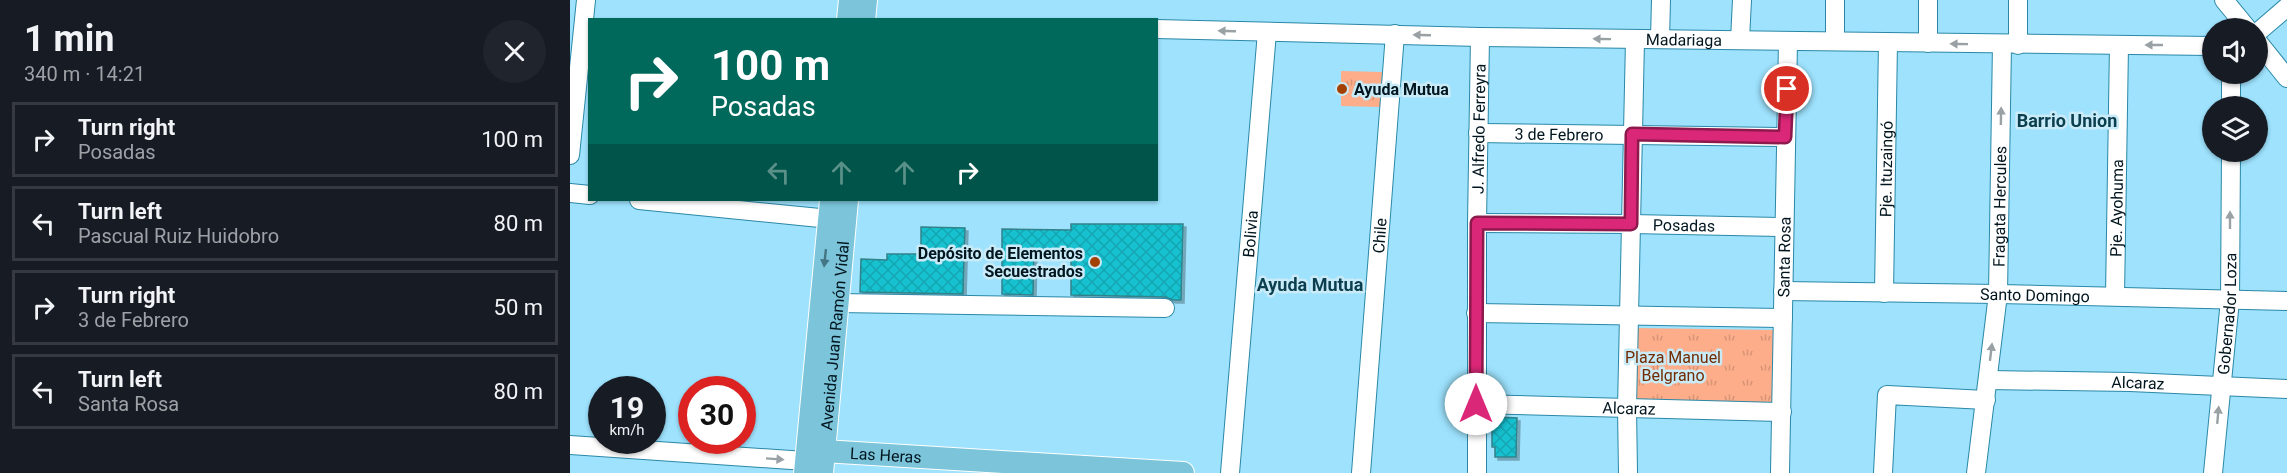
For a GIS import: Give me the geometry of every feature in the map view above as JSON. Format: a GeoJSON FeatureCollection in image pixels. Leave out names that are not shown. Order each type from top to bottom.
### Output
{"type":"FeatureCollection","features":[{"type":"Feature","properties":{"kind":"main road"},"geometry":{"type":"LineString","coordinates":[[848,18],[850,0]]}},
{"type":"Feature","properties":{"kind":"main road"},"geometry":{"type":"LineString","coordinates":[[864,18],[866,0]]}},
{"type":"Feature","properties":{"kind":"main road","name":"Avenida Juan Ramón Vidal"},"geometry":{"type":"LineString","coordinates":[[816,464],[838,303],[838,209]]}},
{"type":"Feature","properties":{"kind":"main road","name":"Avenida Juan Ramón Vidal"},"geometry":{"type":"LineString","coordinates":[[816,464],[838,209]]}},
{"type":"Feature","properties":{"kind":"main road","name":"Las Heras"},"geometry":{"type":"LineString","coordinates":[[816,464],[1183,473]]}},
{"type":"Feature","properties":{"kind":"main road","name":"Las Heras"},"geometry":{"type":"LineString","coordinates":[[816,464],[991,473]]}},
{"type":"Feature","properties":{"kind":"street"},"geometry":{"type":"LineString","coordinates":[[570,155],[576,35],[585,0]]}},
{"type":"Feature","properties":{"kind":"street"},"geometry":{"type":"LineString","coordinates":[[1660,39],[1661,0]]}},
{"type":"Feature","properties":{"kind":"street"},"geometry":{"type":"LineString","coordinates":[[1740,40],[1742,0]]}},
{"type":"Feature","properties":{"kind":"street"},"geometry":{"type":"LineString","coordinates":[[1835,0],[1835,41]]}},
{"type":"Feature","properties":{"kind":"street"},"geometry":{"type":"LineString","coordinates":[[1928,0],[1928,43]]}},
{"type":"Feature","properties":{"kind":"street","name":"Fragata Hercules"},"geometry":{"type":"LineString","coordinates":[[1976,473],[1998,294],[2010,44],[2018,0]]}},
{"type":"Feature","properties":{"kind":"street"},"geometry":{"type":"LineString","coordinates":[[2224,0],[2239,18]]}},
{"type":"Feature","properties":{"kind":"street"},"geometry":{"type":"LineString","coordinates":[[2268,23],[2287,7]]}},
{"type":"Feature","properties":{"kind":"street","name":"Madariaga"},"geometry":{"type":"LineString","coordinates":[[1158,28],[1635,40],[2202,46]]}},
{"type":"Feature","properties":{"kind":"street","name":"Bolivia"},"geometry":{"type":"LineString","coordinates":[[1230,473],[1267,32]]}},
{"type":"Feature","properties":{"kind":"street","name":"Chile"},"geometry":{"type":"LineString","coordinates":[[1361,473],[1395,34]]}},
{"type":"Feature","properties":{"kind":"street","name":"J. Alfredo Ferreyra"},"geometry":{"type":"LineString","coordinates":[[1477,473],[1476,312],[1480,37]]}},
{"type":"Feature","properties":{"kind":"street"},"geometry":{"type":"LineString","coordinates":[[1628,473],[1627,408],[1635,40]]}},
{"type":"Feature","properties":{"kind":"street","name":"Santa Rosa"},"geometry":{"type":"LineString","coordinates":[[1780,473],[1788,41]]}},
{"type":"Feature","properties":{"kind":"street","name":"Pje. Ituzaingó"},"geometry":{"type":"LineString","coordinates":[[1884,294],[1888,42]]}},
{"type":"Feature","properties":{"kind":"street","name":"Pje. Ayohuma"},"geometry":{"type":"LineString","coordinates":[[2115,296],[2119,45]]}},
{"type":"Feature","properties":{"kind":"street"},"geometry":{"type":"LineString","coordinates":[[2268,54],[2287,78]]}},
{"type":"Feature","properties":{"kind":"street","name":"3 de Febrero"},"geometry":{"type":"LineString","coordinates":[[1478,133],[1785,137]]}},
{"type":"Feature","properties":{"kind":"street","name":"Gobernador Loza"},"geometry":{"type":"LineString","coordinates":[[2213,473],[2230,300],[2231,162]]}},
{"type":"Feature","properties":{"kind":"street"},"geometry":{"type":"LineString","coordinates":[[570,193],[588,195]]}},
{"type":"Feature","properties":{"kind":"street"},"geometry":{"type":"LineString","coordinates":[[661,201],[838,209]]}},
{"type":"Feature","properties":{"kind":"street","name":"Posadas"},"geometry":{"type":"LineString","coordinates":[[1477,223],[1784,227]]}},
{"type":"Feature","properties":{"kind":"street","name":"Santo Domingo"},"geometry":{"type":"LineString","coordinates":[[1783,291],[2287,301]]}},
{"type":"Feature","properties":{"kind":"street"},"geometry":{"type":"LineString","coordinates":[[838,303],[1165,308]]}},
{"type":"Feature","properties":{"kind":"street"},"geometry":{"type":"LineString","coordinates":[[1476,312],[1782,318]]}},
{"type":"Feature","properties":{"kind":"street","name":"Alcaraz"},"geometry":{"type":"LineString","coordinates":[[1988,380],[2287,389]]}},
{"type":"Feature","properties":{"kind":"street"},"geometry":{"type":"LineString","coordinates":[[1882,473],[1887,395],[1986,400]]}},
{"type":"Feature","properties":{"kind":"street","name":"Alcaraz"},"geometry":{"type":"LineString","coordinates":[[1476,404],[1782,412]]}},
{"type":"Feature","properties":{"kind":"street","name":"Las Heras"},"geometry":{"type":"LineString","coordinates":[[570,445],[816,464]]}},
{"type":"Feature","properties":{"kind":"green space"},"geometry":{"type":"Polygon","coordinates":[[[1341,71],[1382,72],[1381,107],[1341,106],[1341,71]]]}},
{"type":"Feature","properties":{"kind":"green space","name":"Plaza Manuel Belgrano"},"geometry":{"type":"Polygon","coordinates":[[[1636,328],[1776,330],[1774,407],[1631,404],[1636,328]]]}},
{"type":"Feature","properties":{"kind":"building"},"geometry":{"type":"Polygon","coordinates":[[[1071,224],[1183,224],[1181,300],[1165,297],[1071,295],[1071,250],[1034,249],[1033,295],[1002,294],[1002,229],[1071,230],[1071,224]]]}},
{"type":"Feature","properties":{"kind":"building"},"geometry":{"type":"Polygon","coordinates":[[[921,227],[965,228],[963,294],[860,292],[861,259],[887,260],[887,254],[921,254],[921,227]]]}},
{"type":"Feature","properties":{"kind":"building"},"geometry":{"type":"Polygon","coordinates":[[[1496,417],[1517,418],[1516,457],[1495,457],[1495,447],[1492,447],[1492,426],[1495,426],[1496,417]]]}},
{"type":"Feature","properties":{"kind":"place","name":"Ayuda Mutua"},"geometry":{"type":"Point","coordinates":[1342,89]}},
{"type":"Feature","properties":{"kind":"place","name":"Depósito de Elementos Secuestrados"},"geometry":{"type":"Point","coordinates":[1095,262]}},
{"type":"Feature","properties":{"kind":"district","name":"Barrio Union"},"geometry":{"type":"Point","coordinates":[2067,121]}},
{"type":"Feature","properties":{"kind":"district","name":"Ayuda Mutua"},"geometry":{"type":"Point","coordinates":[1310,285]}},
{"type":"Feature","properties":{"kind":"route"},"geometry":{"type":"LineString","coordinates":[[1476,404],[1477,223],[1631,224],[1632,134],[1785,137],[1787,89]]}}]}
